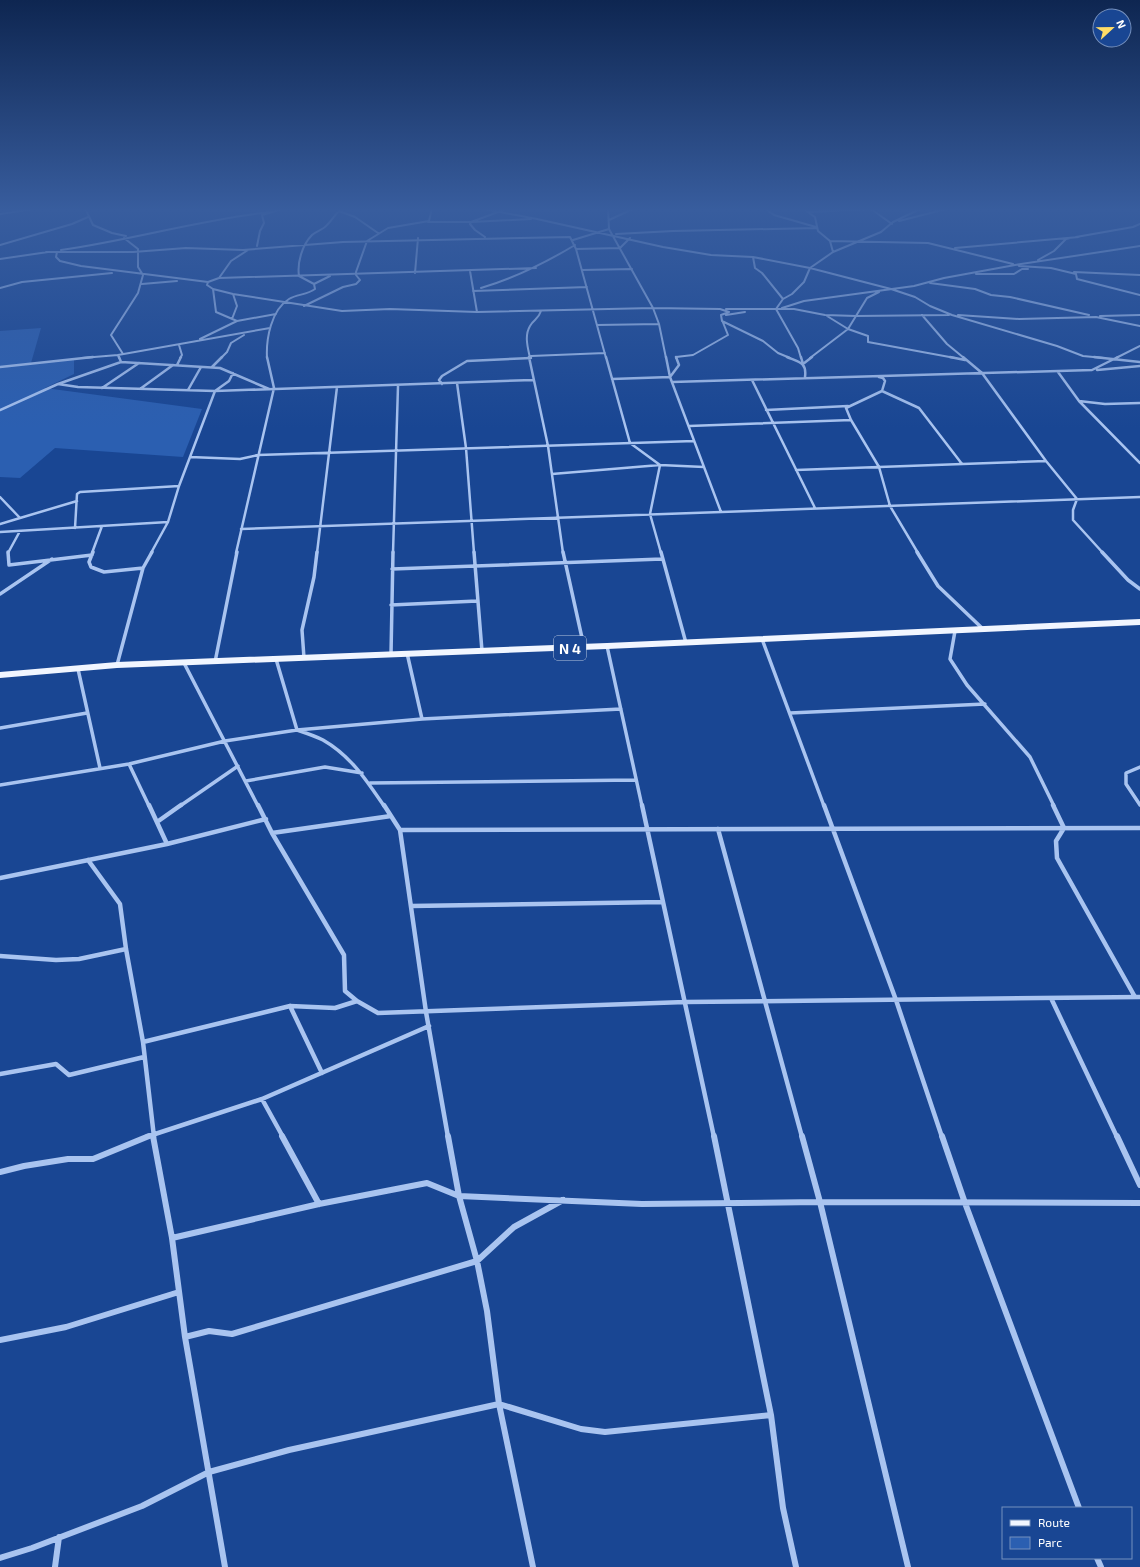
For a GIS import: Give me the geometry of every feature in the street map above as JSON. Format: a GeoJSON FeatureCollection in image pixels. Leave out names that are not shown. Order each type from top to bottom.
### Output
{"type":"FeatureCollection","features":[{"type":"Feature","properties":{"kind":"main road","name":"N 4"},"geometry":{"type":"LineString","coordinates":[[0,675],[117,665],[686,643],[1140,622]]}},
{"type":"Feature","properties":{"kind":"street"},"geometry":{"type":"LineString","coordinates":[[0,288],[30,281]]}},
{"type":"Feature","properties":{"kind":"street"},"geometry":{"type":"LineString","coordinates":[[123,354],[121,349],[113,341],[111,335],[138,293],[142,284],[172,281]]}},
{"type":"Feature","properties":{"kind":"street"},"geometry":{"type":"LineString","coordinates":[[198,281],[208,282],[207,285],[213,289],[234,294],[342,311],[390,309],[477,312],[652,308],[781,309],[825,315],[952,315],[1019,319],[1140,315]]}},
{"type":"Feature","properties":{"kind":"street"},"geometry":{"type":"LineString","coordinates":[[309,281],[314,284]]}},
{"type":"Feature","properties":{"kind":"street"},"geometry":{"type":"LineString","coordinates":[[314,284],[320,281]]}},
{"type":"Feature","properties":{"kind":"street"},"geometry":{"type":"LineString","coordinates":[[303,306],[337,290],[356,284],[359,281]]}},
{"type":"Feature","properties":{"kind":"street"},"geometry":{"type":"LineString","coordinates":[[472,281],[477,312]]}},
{"type":"Feature","properties":{"kind":"street"},"geometry":{"type":"LineString","coordinates":[[473,291],[505,281]]}},
{"type":"Feature","properties":{"kind":"street"},"geometry":{"type":"LineString","coordinates":[[585,281],[630,443],[660,465]]}},
{"type":"Feature","properties":{"kind":"street"},"geometry":{"type":"LineString","coordinates":[[638,281],[659,324],[670,377],[722,512]]}},
{"type":"Feature","properties":{"kind":"street"},"geometry":{"type":"LineString","coordinates":[[769,281],[783,299]]}},
{"type":"Feature","properties":{"kind":"street"},"geometry":{"type":"LineString","coordinates":[[776,309],[783,299],[792,294],[804,281]]}},
{"type":"Feature","properties":{"kind":"street"},"geometry":{"type":"LineString","coordinates":[[861,281],[915,297],[930,306],[952,315],[1057,346],[1083,356],[1140,362]]}},
{"type":"Feature","properties":{"kind":"street"},"geometry":{"type":"LineString","coordinates":[[781,309],[791,304],[935,281]]}},
{"type":"Feature","properties":{"kind":"street"},"geometry":{"type":"LineString","coordinates":[[1085,281],[1140,295]]}},
{"type":"Feature","properties":{"kind":"street"},"geometry":{"type":"LineString","coordinates":[[930,283],[975,289],[991,295],[1010,296],[1140,326]]}},
{"type":"Feature","properties":{"kind":"street"},"geometry":{"type":"LineString","coordinates":[[214,662],[241,529],[274,388],[274,381],[269,373],[267,352],[272,319],[285,303],[292,298],[310,293],[315,289],[314,284]]}},
{"type":"Feature","properties":{"kind":"street"},"geometry":{"type":"LineString","coordinates":[[473,291],[587,287]]}},
{"type":"Feature","properties":{"kind":"street"},"geometry":{"type":"LineString","coordinates":[[213,289],[215,311],[237,321]]}},
{"type":"Feature","properties":{"kind":"street"},"geometry":{"type":"LineString","coordinates":[[803,364],[848,330],[867,298],[882,290]]}},
{"type":"Feature","properties":{"kind":"street"},"geometry":{"type":"LineString","coordinates":[[232,319],[237,306],[234,294]]}},
{"type":"Feature","properties":{"kind":"street"},"geometry":{"type":"LineString","coordinates":[[670,377],[679,365],[676,357],[693,355],[728,335],[721,315],[729,312],[720,309]]}},
{"type":"Feature","properties":{"kind":"street"},"geometry":{"type":"LineString","coordinates":[[722,321],[723,315],[762,309]]}},
{"type":"Feature","properties":{"kind":"street"},"geometry":{"type":"LineString","coordinates":[[776,309],[798,348],[806,370],[806,377]]}},
{"type":"Feature","properties":{"kind":"street"},"geometry":{"type":"LineString","coordinates":[[541,311],[539,318],[530,325],[526,335],[548,446],[564,562],[584,647]]}},
{"type":"Feature","properties":{"kind":"street"},"geometry":{"type":"LineString","coordinates":[[194,342],[237,321],[276,314]]}},
{"type":"Feature","properties":{"kind":"street"},"geometry":{"type":"LineString","coordinates":[[825,315],[848,330],[868,336],[868,342],[967,360]]}},
{"type":"Feature","properties":{"kind":"street"},"geometry":{"type":"LineString","coordinates":[[922,315],[947,344],[982,373],[1046,461],[1077,499]]}},
{"type":"Feature","properties":{"kind":"street"},"geometry":{"type":"LineString","coordinates":[[722,321],[763,341],[778,353],[803,364]]}},
{"type":"Feature","properties":{"kind":"street"},"geometry":{"type":"LineString","coordinates":[[597,325],[659,324]]}},
{"type":"Feature","properties":{"kind":"street"},"geometry":{"type":"LineString","coordinates":[[0,368],[50,361],[118,355],[270,328]]}},
{"type":"Feature","properties":{"kind":"street"},"geometry":{"type":"LineString","coordinates":[[212,368],[227,352],[231,343],[248,333]]}},
{"type":"Feature","properties":{"kind":"street"},"geometry":{"type":"LineString","coordinates":[[140,389],[176,365],[182,354],[178,345]]}},
{"type":"Feature","properties":{"kind":"street"},"geometry":{"type":"LineString","coordinates":[[1092,370],[1140,346]]}},
{"type":"Feature","properties":{"kind":"street"},"geometry":{"type":"LineString","coordinates":[[442,384],[440,380],[442,376],[467,361],[605,353]]}},
{"type":"Feature","properties":{"kind":"street"},"geometry":{"type":"LineString","coordinates":[[118,355],[121,362]]}},
{"type":"Feature","properties":{"kind":"street"},"geometry":{"type":"LineString","coordinates":[[0,410],[58,384],[121,362],[140,362],[227,370],[239,377],[262,384],[269,389]]}},
{"type":"Feature","properties":{"kind":"street"},"geometry":{"type":"LineString","coordinates":[[102,388],[140,362]]}},
{"type":"Feature","properties":{"kind":"street"},"geometry":{"type":"LineString","coordinates":[[672,382],[806,377],[1058,372],[1140,366]]}},
{"type":"Feature","properties":{"kind":"street"},"geometry":{"type":"LineString","coordinates":[[188,390],[201,367]]}},
{"type":"Feature","properties":{"kind":"street"},"geometry":{"type":"LineString","coordinates":[[1058,372],[1079,401],[1140,463]]}},
{"type":"Feature","properties":{"kind":"street"},"geometry":{"type":"LineString","coordinates":[[117,665],[143,568],[168,522],[179,486],[215,391],[229,381],[233,373]]}},
{"type":"Feature","properties":{"kind":"street"},"geometry":{"type":"LineString","coordinates":[[766,410],[849,406],[882,391],[885,386],[883,378],[871,376]]}},
{"type":"Feature","properties":{"kind":"street"},"geometry":{"type":"LineString","coordinates":[[612,379],[670,377]]}},
{"type":"Feature","properties":{"kind":"street"},"geometry":{"type":"LineString","coordinates":[[58,384],[102,388],[215,391],[274,388],[398,386],[534,380]]}},
{"type":"Feature","properties":{"kind":"street"},"geometry":{"type":"LineString","coordinates":[[752,380],[815,508]]}},
{"type":"Feature","properties":{"kind":"street"},"geometry":{"type":"LineString","coordinates":[[457,383],[466,448],[474,566],[482,651]]}},
{"type":"Feature","properties":{"kind":"street"},"geometry":{"type":"LineString","coordinates":[[391,654],[393,523],[398,386]]}},
{"type":"Feature","properties":{"kind":"street"},"geometry":{"type":"LineString","coordinates":[[304,658],[302,630],[314,577],[337,387]]}},
{"type":"Feature","properties":{"kind":"street"},"geometry":{"type":"LineString","coordinates":[[882,391],[919,408],[962,464]]}},
{"type":"Feature","properties":{"kind":"street"},"geometry":{"type":"LineString","coordinates":[[1079,401],[1105,404],[1140,403]]}},
{"type":"Feature","properties":{"kind":"street"},"geometry":{"type":"LineString","coordinates":[[849,406],[846,408],[851,420],[879,467],[890,506],[938,586],[983,629]]}},
{"type":"Feature","properties":{"kind":"street"},"geometry":{"type":"LineString","coordinates":[[689,426],[851,420]]}},
{"type":"Feature","properties":{"kind":"street"},"geometry":{"type":"LineString","coordinates":[[190,457],[240,458],[258,455],[694,441]]}},
{"type":"Feature","properties":{"kind":"street"},"geometry":{"type":"LineString","coordinates":[[796,470],[1046,461]]}},
{"type":"Feature","properties":{"kind":"street"},"geometry":{"type":"LineString","coordinates":[[660,465],[650,514],[686,643]]}},
{"type":"Feature","properties":{"kind":"street"},"geometry":{"type":"LineString","coordinates":[[552,474],[660,465],[704,467]]}},
{"type":"Feature","properties":{"kind":"street"},"geometry":{"type":"LineString","coordinates":[[75,528],[77,494],[85,490],[179,486]]}},
{"type":"Feature","properties":{"kind":"street"},"geometry":{"type":"LineString","coordinates":[[0,497],[20,518]]}},
{"type":"Feature","properties":{"kind":"street"},"geometry":{"type":"LineString","coordinates":[[241,529],[1140,497]]}},
{"type":"Feature","properties":{"kind":"street"},"geometry":{"type":"LineString","coordinates":[[1077,499],[1073,510],[1073,520],[1128,580],[1140,589]]}},
{"type":"Feature","properties":{"kind":"street"},"geometry":{"type":"LineString","coordinates":[[0,524],[77,501]]}},
{"type":"Feature","properties":{"kind":"street"},"geometry":{"type":"LineString","coordinates":[[0,532],[168,522]]}},
{"type":"Feature","properties":{"kind":"street"},"geometry":{"type":"LineString","coordinates":[[102,526],[89,562],[91,567],[96,570],[114,572],[143,568]]}},
{"type":"Feature","properties":{"kind":"street"},"geometry":{"type":"LineString","coordinates":[[20,531],[8,551],[9,565],[92,555]]}},
{"type":"Feature","properties":{"kind":"street"},"geometry":{"type":"LineString","coordinates":[[0,594],[53,559]]}},
{"type":"Feature","properties":{"kind":"street"},"geometry":{"type":"LineString","coordinates":[[392,569],[662,559]]}},
{"type":"Feature","properties":{"kind":"street"},"geometry":{"type":"LineString","coordinates":[[391,605],[477,601]]}},
{"type":"Feature","properties":{"kind":"street"},"geometry":{"type":"LineString","coordinates":[[955,631],[950,659],[967,685],[1030,757],[1064,828]]}},
{"type":"Feature","properties":{"kind":"street"},"geometry":{"type":"LineString","coordinates":[[762,639],[896,1000],[965,1203],[1079,1507]]}},
{"type":"Feature","properties":{"kind":"street"},"geometry":{"type":"LineString","coordinates":[[607,646],[729,1203],[771,1415],[783,1508],[796,1567]]}},
{"type":"Feature","properties":{"kind":"street"},"geometry":{"type":"LineString","coordinates":[[407,653],[422,719]]}},
{"type":"Feature","properties":{"kind":"street"},"geometry":{"type":"LineString","coordinates":[[276,659],[296,730]]}},
{"type":"Feature","properties":{"kind":"street"},"geometry":{"type":"LineString","coordinates":[[184,663],[272,833],[344,955],[345,991],[356,1001],[378,1013],[685,1002],[1138,997],[1057,858],[1056,841],[1064,828]]}},
{"type":"Feature","properties":{"kind":"street"},"geometry":{"type":"LineString","coordinates":[[78,669],[100,768]]}},
{"type":"Feature","properties":{"kind":"street"},"geometry":{"type":"LineString","coordinates":[[790,713],[984,704]]}},
{"type":"Feature","properties":{"kind":"street"},"geometry":{"type":"LineString","coordinates":[[0,785],[129,764],[225,741],[296,730],[422,719],[621,709]]}},
{"type":"Feature","properties":{"kind":"street"},"geometry":{"type":"LineString","coordinates":[[0,728],[87,713]]}},
{"type":"Feature","properties":{"kind":"street"},"geometry":{"type":"LineString","coordinates":[[296,730],[323,740],[347,757],[370,783],[400,830],[426,1012],[459,1196],[477,1261],[487,1311],[500,1404],[533,1567]]}},
{"type":"Feature","properties":{"kind":"street"},"geometry":{"type":"LineString","coordinates":[[129,764],[167,844]]}},
{"type":"Feature","properties":{"kind":"street"},"geometry":{"type":"LineString","coordinates":[[157,822],[238,766]]}},
{"type":"Feature","properties":{"kind":"street"},"geometry":{"type":"LineString","coordinates":[[246,781],[325,767],[362,773]]}},
{"type":"Feature","properties":{"kind":"street"},"geometry":{"type":"LineString","coordinates":[[1140,767],[1126,773],[1126,784],[1140,805]]}},
{"type":"Feature","properties":{"kind":"street"},"geometry":{"type":"LineString","coordinates":[[370,783],[636,780]]}},
{"type":"Feature","properties":{"kind":"street"},"geometry":{"type":"LineString","coordinates":[[272,833],[391,816]]}},
{"type":"Feature","properties":{"kind":"street"},"geometry":{"type":"LineString","coordinates":[[0,878],[167,844],[266,819]]}},
{"type":"Feature","properties":{"kind":"street"},"geometry":{"type":"LineString","coordinates":[[400,830],[1140,828]]}},
{"type":"Feature","properties":{"kind":"street"},"geometry":{"type":"LineString","coordinates":[[718,829],[820,1202],[908,1567]]}},
{"type":"Feature","properties":{"kind":"street"},"geometry":{"type":"LineString","coordinates":[[88,860],[120,904],[126,949],[143,1042],[153,1134],[172,1238],[185,1337],[225,1567]]}},
{"type":"Feature","properties":{"kind":"street"},"geometry":{"type":"LineString","coordinates":[[411,906],[663,902]]}},
{"type":"Feature","properties":{"kind":"street"},"geometry":{"type":"LineString","coordinates":[[0,956],[56,960],[79,959],[126,949]]}},
{"type":"Feature","properties":{"kind":"street"},"geometry":{"type":"LineString","coordinates":[[1051,998],[1140,1185]]}},
{"type":"Feature","properties":{"kind":"street"},"geometry":{"type":"LineString","coordinates":[[143,1042],[290,1006],[335,1008],[356,1001]]}},
{"type":"Feature","properties":{"kind":"street"},"geometry":{"type":"LineString","coordinates":[[290,1006],[322,1073]]}},
{"type":"Feature","properties":{"kind":"street"},"geometry":{"type":"LineString","coordinates":[[0,1172],[24,1166],[68,1159],[93,1159],[153,1134],[262,1099],[429,1026]]}},
{"type":"Feature","properties":{"kind":"street"},"geometry":{"type":"LineString","coordinates":[[0,1074],[56,1064],[69,1075],[144,1057]]}},
{"type":"Feature","properties":{"kind":"street"},"geometry":{"type":"LineString","coordinates":[[262,1099],[319,1204]]}},
{"type":"Feature","properties":{"kind":"street"},"geometry":{"type":"LineString","coordinates":[[172,1238],[319,1204],[427,1183],[459,1196],[642,1204],[820,1202],[1140,1203]]}},
{"type":"Feature","properties":{"kind":"street"},"geometry":{"type":"LineString","coordinates":[[185,1337],[209,1331],[232,1334],[477,1261],[514,1227],[564,1200]]}},
{"type":"Feature","properties":{"kind":"street"},"geometry":{"type":"LineString","coordinates":[[0,1340],[66,1327],[179,1292]]}},
{"type":"Feature","properties":{"kind":"street"},"geometry":{"type":"LineString","coordinates":[[0,1558],[142,1506],[209,1472],[289,1450],[500,1404],[581,1429],[606,1432],[771,1415]]}},
{"type":"Feature","properties":{"kind":"street"},"geometry":{"type":"LineString","coordinates":[[55,1567],[59,1537]]}},
{"type":"Feature","properties":{"kind":"green space"},"geometry":{"type":"Polygon","coordinates":[[[41,328],[31,363],[74,359],[74,374],[45,388],[202,409],[183,457],[55,448],[20,478],[0,477],[0,331],[41,328]]]}}]}
